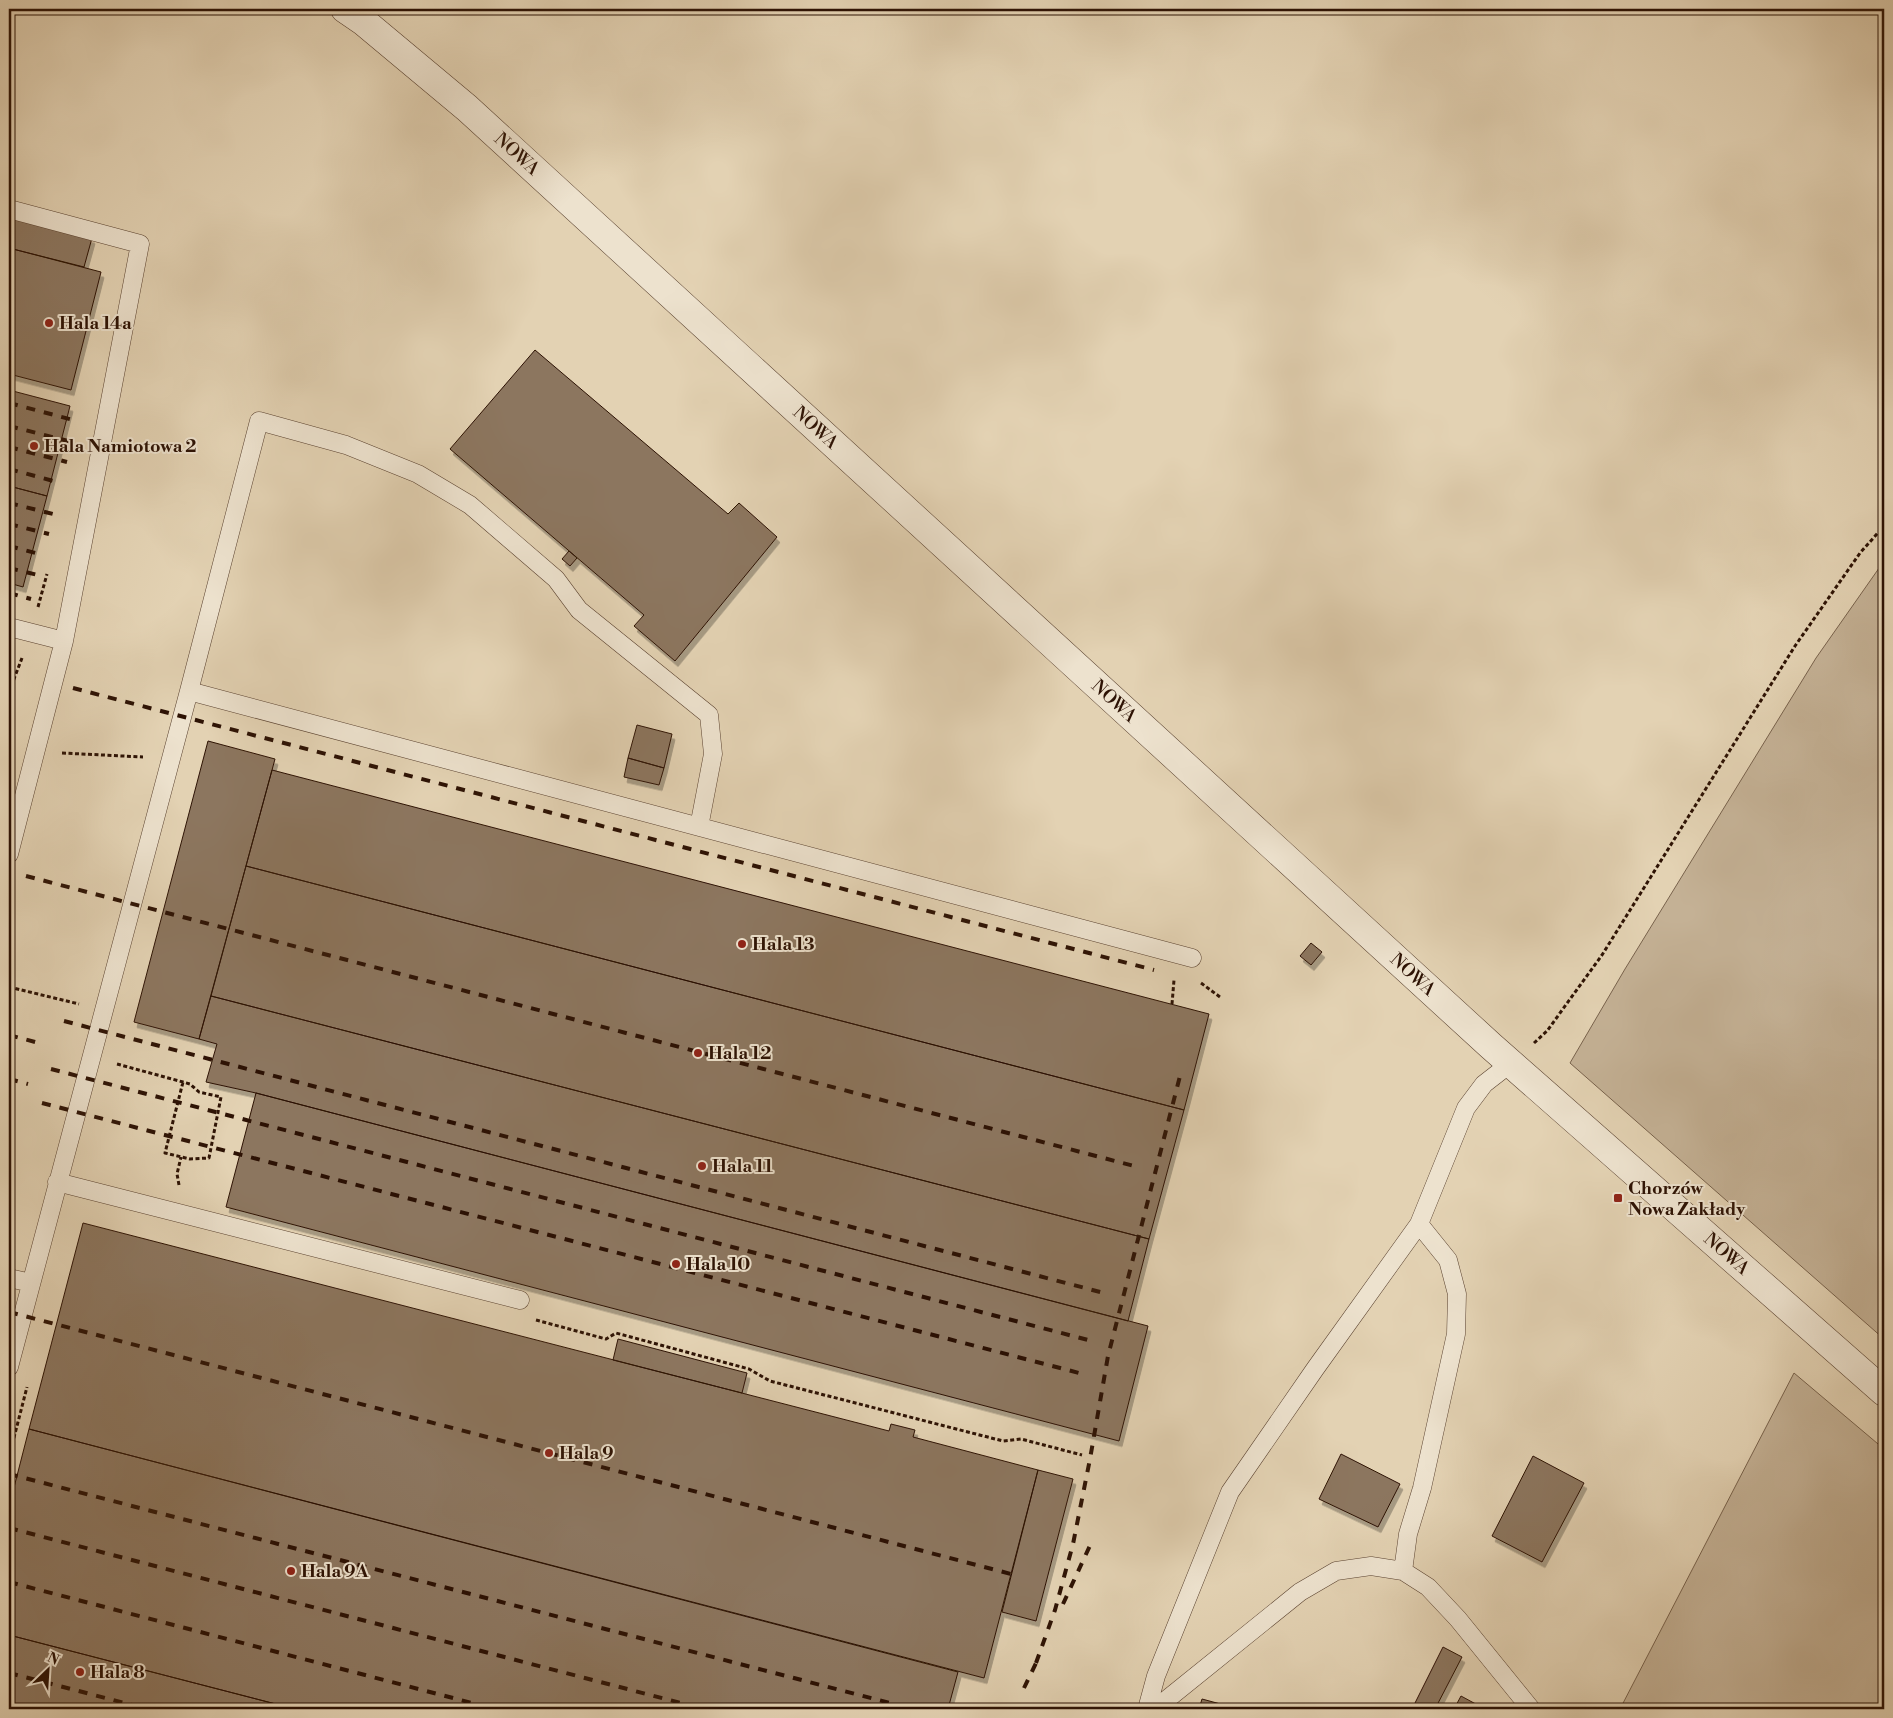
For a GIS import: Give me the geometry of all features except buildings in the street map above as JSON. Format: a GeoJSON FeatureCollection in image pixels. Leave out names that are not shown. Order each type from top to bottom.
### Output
{"type":"FeatureCollection","features":[{"type":"Feature","properties":{"kind":"street","name":"NOWA"},"geometry":{"type":"LineString","coordinates":[[344,9],[364,22],[467,108],[1511,1063],[1884,1392]]}},
{"type":"Feature","properties":{"kind":"lane"},"geometry":{"type":"LineString","coordinates":[[9,209],[140,244],[64,641],[9,854]]}},
{"type":"Feature","properties":{"kind":"lane"},"geometry":{"type":"LineString","coordinates":[[9,1367],[189,692],[259,421],[346,445],[418,474],[470,505],[556,579],[578,610],[709,715],[713,754],[698,827]]}},
{"type":"Feature","properties":{"kind":"lane"},"geometry":{"type":"LineString","coordinates":[[9,627],[64,641]]}},
{"type":"Feature","properties":{"kind":"lane"},"geometry":{"type":"LineString","coordinates":[[189,692],[1192,958]]}},
{"type":"Feature","properties":{"kind":"lane"},"geometry":{"type":"LineString","coordinates":[[1148,1709],[1156,1676],[1230,1492],[1315,1368],[1419,1224],[1466,1108],[1484,1084],[1511,1063]]}},
{"type":"Feature","properties":{"kind":"lane"},"geometry":{"type":"LineString","coordinates":[[58,1182],[520,1300]]}},
{"type":"Feature","properties":{"kind":"lane"},"geometry":{"type":"LineString","coordinates":[[1403,1571],[1408,1534],[1422,1488],[1456,1334],[1457,1294],[1448,1260],[1419,1224]]}},
{"type":"Feature","properties":{"kind":"lane"},"geometry":{"type":"LineString","coordinates":[[9,1278],[31,1284]]}},
{"type":"Feature","properties":{"kind":"lane"},"geometry":{"type":"LineString","coordinates":[[1155,1709],[1300,1592],[1336,1571],[1371,1566],[1403,1571],[1428,1587],[1458,1619],[1531,1709]]}},
{"type":"Feature","properties":{"kind":"path"},"geometry":{"type":"LineString","coordinates":[[1511,1063],[1547,1031],[1602,955],[1795,646],[1860,553],[1884,526]]}},
{"type":"Feature","properties":{"kind":"path"},"geometry":{"type":"LineString","coordinates":[[58,753],[146,757]]}},
{"type":"Feature","properties":{"kind":"path"},"geometry":{"type":"LineString","coordinates":[[1172,1004],[1174,972]]}},
{"type":"Feature","properties":{"kind":"path"},"geometry":{"type":"LineString","coordinates":[[1197,981],[1220,997]]}},
{"type":"Feature","properties":{"kind":"path"},"geometry":{"type":"LineString","coordinates":[[9,987],[82,1005]]}},
{"type":"Feature","properties":{"kind":"path"},"geometry":{"type":"LineString","coordinates":[[117,1064],[183,1082],[190,1084],[199,1092],[221,1098],[209,1158],[190,1159],[165,1154],[183,1082]]}},
{"type":"Feature","properties":{"kind":"path"},"geometry":{"type":"LineString","coordinates":[[180,1192],[177,1174],[181,1157]]}},
{"type":"Feature","properties":{"kind":"path"},"geometry":{"type":"LineString","coordinates":[[530,1319],[606,1339],[616,1333],[749,1369],[770,1381],[1003,1441],[1021,1439],[1082,1454]]}},
{"type":"Feature","properties":{"kind":"path"},"geometry":{"type":"LineString","coordinates":[[9,1457],[29,1380]]}},
{"type":"Feature","properties":{"kind":"shaded area"},"geometry":{"type":"Polygon","coordinates":[[[1884,561],[1884,1339],[1570,1063],[1625,969],[1816,658],[1884,561]]]}},
{"type":"Feature","properties":{"kind":"shaded area"},"geometry":{"type":"Polygon","coordinates":[[[1794,1373],[1884,1449],[1884,1709],[1620,1709],[1794,1373]]]}},
{"type":"Feature","properties":{"kind":"railway"},"geometry":{"type":"LineString","coordinates":[[9,403],[77,421]]}},
{"type":"Feature","properties":{"kind":"railway"},"geometry":{"type":"LineString","coordinates":[[9,426],[72,442]]}},
{"type":"Feature","properties":{"kind":"railway"},"geometry":{"type":"LineString","coordinates":[[9,447],[67,462]]}},
{"type":"Feature","properties":{"kind":"railway"},"geometry":{"type":"LineString","coordinates":[[9,469],[61,483]]}},
{"type":"Feature","properties":{"kind":"railway"},"geometry":{"type":"LineString","coordinates":[[9,503],[53,514]]}},
{"type":"Feature","properties":{"kind":"railway"},"geometry":{"type":"LineString","coordinates":[[9,524],[49,534]]}},
{"type":"Feature","properties":{"kind":"railway"},"geometry":{"type":"LineString","coordinates":[[9,546],[43,555]]}},
{"type":"Feature","properties":{"kind":"railway"},"geometry":{"type":"LineString","coordinates":[[9,568],[38,575]]}},
{"type":"Feature","properties":{"kind":"railway"},"geometry":{"type":"LineString","coordinates":[[9,593],[31,599]]}},
{"type":"Feature","properties":{"kind":"railway"},"geometry":{"type":"LineString","coordinates":[[73,688],[1154,970]]}},
{"type":"Feature","properties":{"kind":"railway"},"geometry":{"type":"LineString","coordinates":[[26,876],[1138,1167]]}},
{"type":"Feature","properties":{"kind":"railway"},"geometry":{"type":"LineString","coordinates":[[64,1021],[1104,1293]]}},
{"type":"Feature","properties":{"kind":"railway"},"geometry":{"type":"LineString","coordinates":[[9,1035],[39,1043]]}},
{"type":"Feature","properties":{"kind":"railway"},"geometry":{"type":"LineString","coordinates":[[51,1069],[1092,1341]]}},
{"type":"Feature","properties":{"kind":"railway"},"geometry":{"type":"LineString","coordinates":[[1036,1663],[1055,1610],[1073,1544],[1108,1356],[1180,1076]]}},
{"type":"Feature","properties":{"kind":"railway"},"geometry":{"type":"LineString","coordinates":[[9,1079],[28,1084]]}},
{"type":"Feature","properties":{"kind":"railway"},"geometry":{"type":"LineString","coordinates":[[42,1103],[1083,1374]]}},
{"type":"Feature","properties":{"kind":"railway"},"geometry":{"type":"LineString","coordinates":[[9,1312],[1011,1574]]}},
{"type":"Feature","properties":{"kind":"railway"},"geometry":{"type":"LineString","coordinates":[[9,1474],[913,1709]]}},
{"type":"Feature","properties":{"kind":"railway"},"geometry":{"type":"LineString","coordinates":[[9,1528],[704,1709]]}},
{"type":"Feature","properties":{"kind":"railway"},"geometry":{"type":"LineString","coordinates":[[1063,1604],[1093,1539]]}},
{"type":"Feature","properties":{"kind":"railway"},"geometry":{"type":"LineString","coordinates":[[9,1582],[495,1709]]}},
{"type":"Feature","properties":{"kind":"railway"},"geometry":{"type":"LineString","coordinates":[[1024,1688],[1038,1659]]}},
{"type":"Feature","properties":{"kind":"railway"},"geometry":{"type":"LineString","coordinates":[[9,1673],[148,1709]]}},
{"type":"Feature","properties":{"kind":"railway"},"geometry":{"type":"LineString","coordinates":[[9,1705],[26,1709]]}},
{"type":"Feature","properties":{"kind":"place","name":"Hala 14a"},"geometry":{"type":"Point","coordinates":[49,323]}},
{"type":"Feature","properties":{"kind":"place","name":"Hala Namiotowa 2"},"geometry":{"type":"Point","coordinates":[34,446]}},
{"type":"Feature","properties":{"kind":"place","name":"Hala 13"},"geometry":{"type":"Point","coordinates":[742,944]}},
{"type":"Feature","properties":{"kind":"place","name":"Hala 12"},"geometry":{"type":"Point","coordinates":[698,1053]}},
{"type":"Feature","properties":{"kind":"place","name":"Hala 11"},"geometry":{"type":"Point","coordinates":[702,1166]}},
{"type":"Feature","properties":{"kind":"place","name":"Chorzów Nowa Zakłady"},"geometry":{"type":"Point","coordinates":[1618,1198]}},
{"type":"Feature","properties":{"kind":"place","name":"Hala 10"},"geometry":{"type":"Point","coordinates":[676,1264]}},
{"type":"Feature","properties":{"kind":"place","name":"Hala 9"},"geometry":{"type":"Point","coordinates":[549,1453]}},
{"type":"Feature","properties":{"kind":"place","name":"Hala 9A"},"geometry":{"type":"Point","coordinates":[291,1571]}},
{"type":"Feature","properties":{"kind":"place","name":"Hala 8"},"geometry":{"type":"Point","coordinates":[80,1672]}}]}
